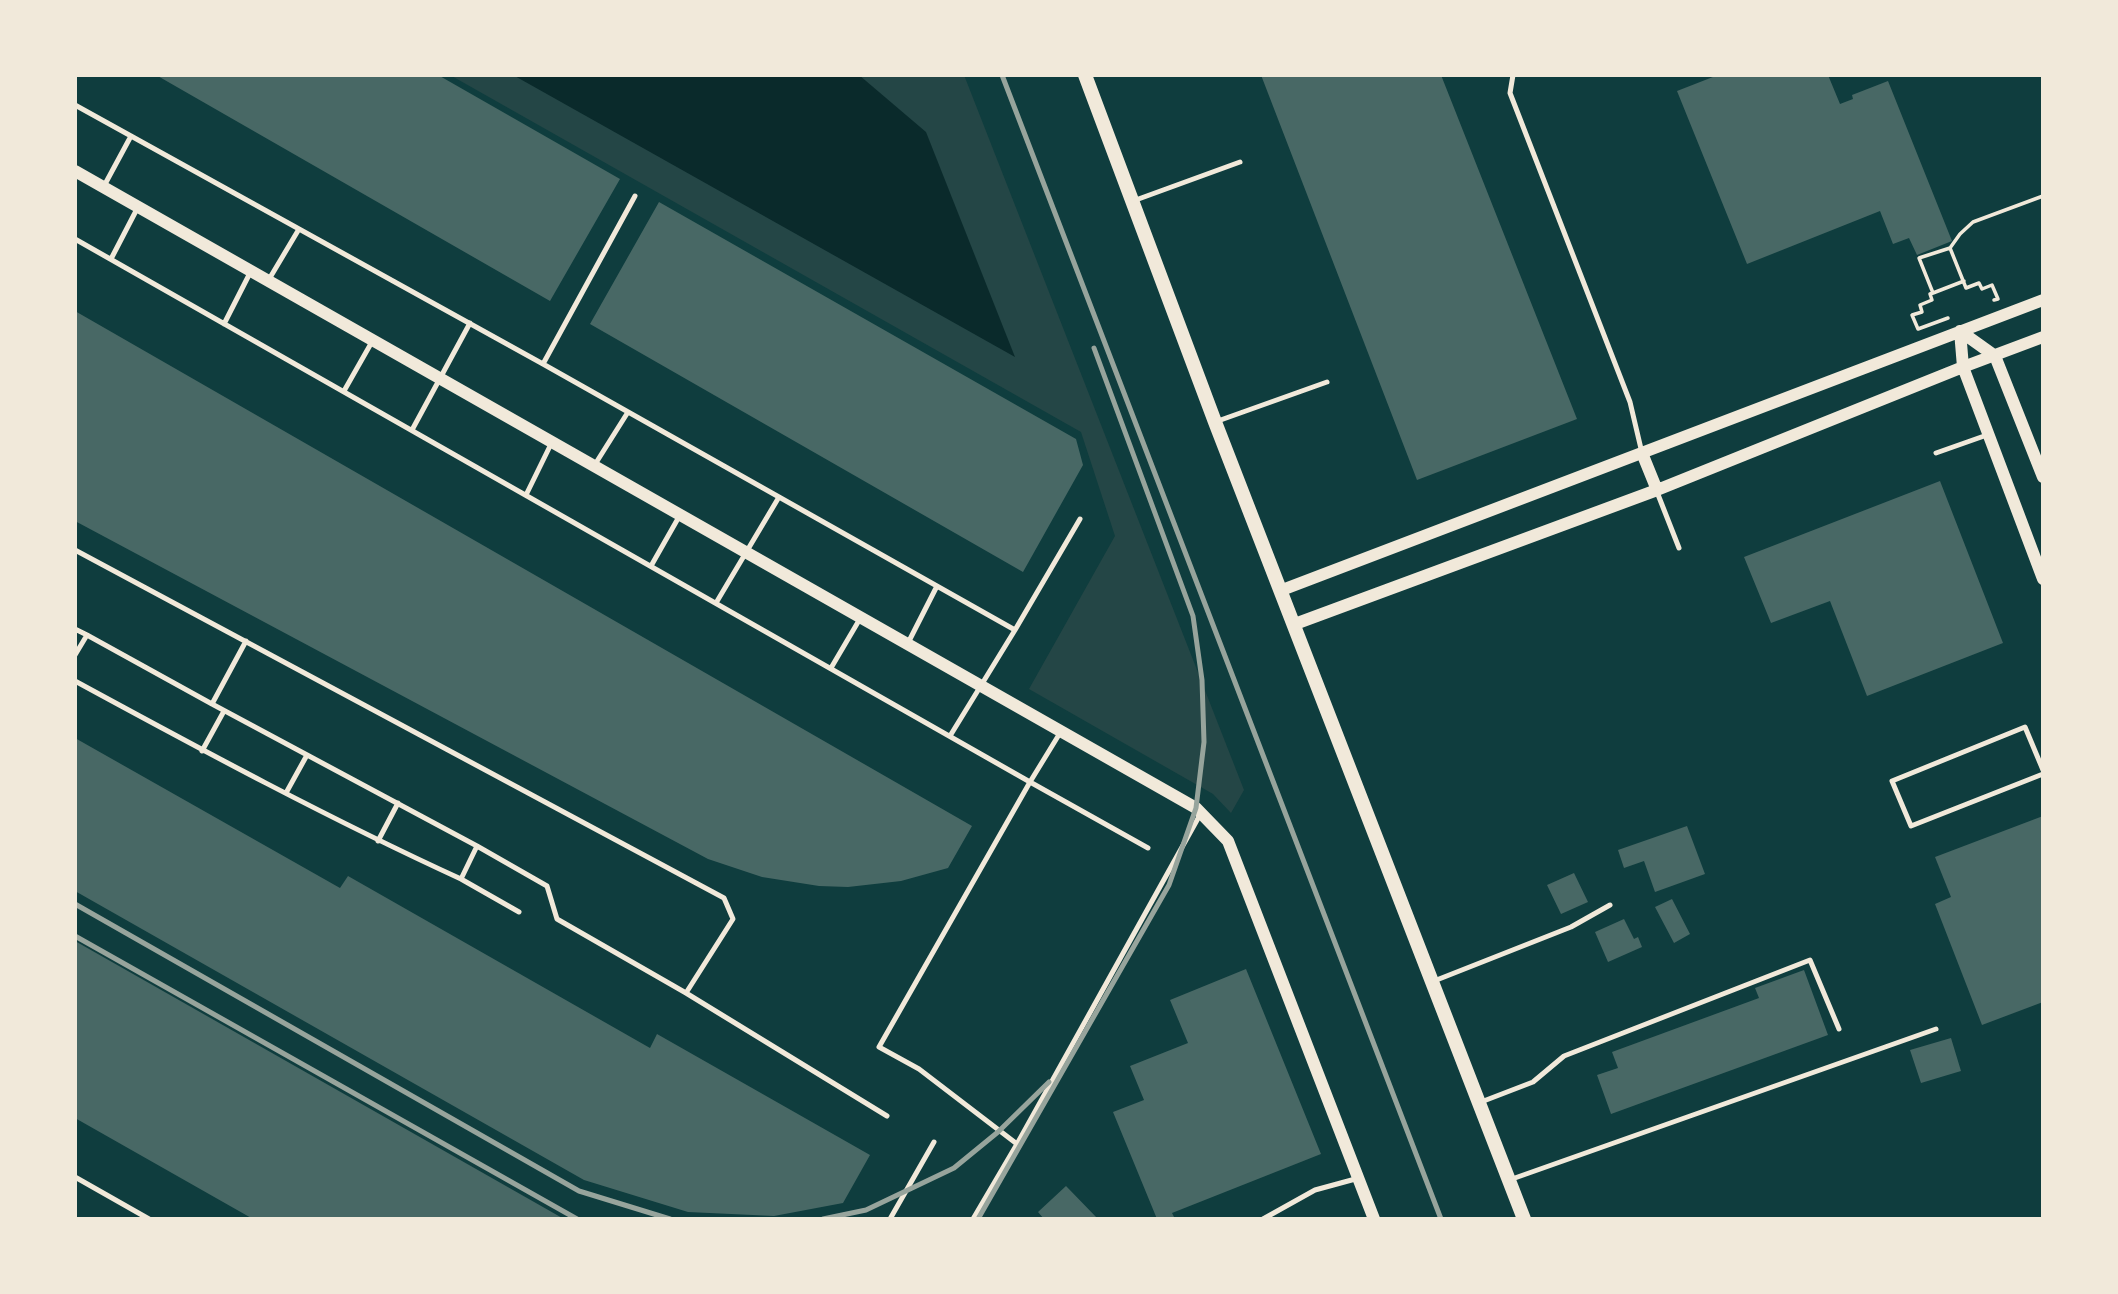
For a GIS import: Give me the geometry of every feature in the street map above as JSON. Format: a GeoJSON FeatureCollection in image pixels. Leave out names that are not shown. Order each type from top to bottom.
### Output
{"type":"FeatureCollection","features":[{"type":"Feature","properties":{"kind":"main road"},"geometry":{"type":"LineString","coordinates":[[1085,75],[1215,422],[1524,1219]]}},
{"type":"Feature","properties":{"kind":"street"},"geometry":{"type":"LineString","coordinates":[[75,171],[1061,730],[1201,813],[1228,841],[1374,1219]]}},
{"type":"Feature","properties":{"kind":"street"},"geometry":{"type":"LineString","coordinates":[[1282,590],[2043,300]]}},
{"type":"Feature","properties":{"kind":"street"},"geometry":{"type":"LineString","coordinates":[[1960,331],[1995,356],[2040,462],[2043,477]]}},
{"type":"Feature","properties":{"kind":"street"},"geometry":{"type":"LineString","coordinates":[[1960,331],[1963,367],[2043,579]]}},
{"type":"Feature","properties":{"kind":"street"},"geometry":{"type":"LineString","coordinates":[[1295,624],[1657,490],[2043,337]]}},
{"type":"Feature","properties":{"kind":"street"},"geometry":{"type":"LineString","coordinates":[[1642,453],[1657,490]]}},
{"type":"Feature","properties":{"kind":"lane"},"geometry":{"type":"LineString","coordinates":[[1513,75],[1510,93],[1630,402],[1642,453]]}},
{"type":"Feature","properties":{"kind":"lane"},"geometry":{"type":"LineString","coordinates":[[75,105],[470,323],[1015,630]]}},
{"type":"Feature","properties":{"kind":"lane"},"geometry":{"type":"LineString","coordinates":[[103,187],[131,136]]}},
{"type":"Feature","properties":{"kind":"lane"},"geometry":{"type":"LineString","coordinates":[[1133,201],[1240,162]]}},
{"type":"Feature","properties":{"kind":"lane"},"geometry":{"type":"LineString","coordinates":[[543,364],[635,196]]}},
{"type":"Feature","properties":{"kind":"lane"},"geometry":{"type":"LineString","coordinates":[[111,259],[138,207]]}},
{"type":"Feature","properties":{"kind":"lane"},"geometry":{"type":"LineString","coordinates":[[268,281],[299,229]]}},
{"type":"Feature","properties":{"kind":"lane"},"geometry":{"type":"LineString","coordinates":[[75,239],[1148,848]]}},
{"type":"Feature","properties":{"kind":"lane"},"geometry":{"type":"LineString","coordinates":[[224,324],[251,271]]}},
{"type":"Feature","properties":{"kind":"lane"},"geometry":{"type":"LineString","coordinates":[[412,430],[470,323]]}},
{"type":"Feature","properties":{"kind":"lane"},"geometry":{"type":"LineString","coordinates":[[344,391],[373,340]]}},
{"type":"Feature","properties":{"kind":"lane"},"geometry":{"type":"LineString","coordinates":[[1215,422],[1327,382]]}},
{"type":"Feature","properties":{"kind":"lane"},"geometry":{"type":"LineString","coordinates":[[594,466],[628,412]]}},
{"type":"Feature","properties":{"kind":"lane"},"geometry":{"type":"LineString","coordinates":[[1936,453],[1987,435]]}},
{"type":"Feature","properties":{"kind":"lane"},"geometry":{"type":"LineString","coordinates":[[526,495],[552,442]]}},
{"type":"Feature","properties":{"kind":"lane"},"geometry":{"type":"LineString","coordinates":[[1657,490],[1679,548]]}},
{"type":"Feature","properties":{"kind":"lane"},"geometry":{"type":"LineString","coordinates":[[716,603],[779,497]]}},
{"type":"Feature","properties":{"kind":"lane"},"geometry":{"type":"LineString","coordinates":[[651,566],[680,515]]}},
{"type":"Feature","properties":{"kind":"lane"},"geometry":{"type":"LineString","coordinates":[[950,736],[1080,519]]}},
{"type":"Feature","properties":{"kind":"lane"},"geometry":{"type":"LineString","coordinates":[[75,550],[724,898],[733,919],[686,993]]}},
{"type":"Feature","properties":{"kind":"lane"},"geometry":{"type":"LineString","coordinates":[[908,643],[937,586]]}},
{"type":"Feature","properties":{"kind":"lane"},"geometry":{"type":"LineString","coordinates":[[831,668],[861,617]]}},
{"type":"Feature","properties":{"kind":"lane"},"geometry":{"type":"LineString","coordinates":[[75,629],[547,886],[557,919],[686,993],[887,1116]]}},
{"type":"Feature","properties":{"kind":"lane"},"geometry":{"type":"LineString","coordinates":[[75,655],[87,635]]}},
{"type":"Feature","properties":{"kind":"lane"},"geometry":{"type":"LineString","coordinates":[[212,704],[246,641]]}},
{"type":"Feature","properties":{"kind":"lane"},"geometry":{"type":"LineString","coordinates":[[75,681],[202,751],[378,841],[461,879],[519,912]]}},
{"type":"Feature","properties":{"kind":"lane"},"geometry":{"type":"LineString","coordinates":[[202,751],[224,711]]}},
{"type":"Feature","properties":{"kind":"lane"},"geometry":{"type":"LineString","coordinates":[[2025,727],[2043,772],[1911,826],[1892,781],[2025,727]]}},
{"type":"Feature","properties":{"kind":"lane"},"geometry":{"type":"LineString","coordinates":[[1017,1144],[919,1069],[879,1047],[1061,730]]}},
{"type":"Feature","properties":{"kind":"lane"},"geometry":{"type":"LineString","coordinates":[[286,793],[307,755]]}},
{"type":"Feature","properties":{"kind":"lane"},"geometry":{"type":"LineString","coordinates":[[378,841],[398,803]]}},
{"type":"Feature","properties":{"kind":"lane"},"geometry":{"type":"LineString","coordinates":[[973,1219],[1201,813]]}},
{"type":"Feature","properties":{"kind":"lane"},"geometry":{"type":"LineString","coordinates":[[461,879],[477,846]]}},
{"type":"Feature","properties":{"kind":"lane"},"geometry":{"type":"LineString","coordinates":[[1432,981],[1571,927],[1610,905]]}},
{"type":"Feature","properties":{"kind":"lane"},"geometry":{"type":"LineString","coordinates":[[1479,1103],[1533,1082],[1564,1056],[1810,960],[1839,1029]]}},
{"type":"Feature","properties":{"kind":"lane"},"geometry":{"type":"LineString","coordinates":[[1509,1180],[1936,1029]]}},
{"type":"Feature","properties":{"kind":"lane"},"geometry":{"type":"LineString","coordinates":[[890,1219],[934,1142]]}},
{"type":"Feature","properties":{"kind":"lane"},"geometry":{"type":"LineString","coordinates":[[75,1177],[149,1219]]}},
{"type":"Feature","properties":{"kind":"lane"},"geometry":{"type":"LineString","coordinates":[[1262,1219],[1315,1190],[1359,1178]]}},
{"type":"Feature","properties":{"kind":"path"},"geometry":{"type":"LineString","coordinates":[[1933,293],[1919,258],[1950,248],[1973,222],[2043,195]]}},
{"type":"Feature","properties":{"kind":"path"},"geometry":{"type":"LineString","coordinates":[[1950,248],[1966,288],[1979,283],[1982,289],[1992,285],[1997,299],[1986,303]]}},
{"type":"Feature","properties":{"kind":"path"},"geometry":{"type":"LineString","coordinates":[[1952,316],[1918,329],[1912,315],[1922,312],[1920,305],[1932,300],[1930,294],[1964,281]]}},
{"type":"Feature","properties":{"kind":"shaded area"},"geometry":{"type":"Polygon","coordinates":[[[450,75],[964,75],[1244,790],[1231,813],[1213,794],[1029,689],[1115,536],[1081,432],[450,75]]]}},
{"type":"Feature","properties":{"kind":"shaded area"},"geometry":{"type":"Polygon","coordinates":[[[513,75],[859,75],[926,132],[1015,357],[513,75]]]}},
{"type":"Feature","properties":{"kind":"building"},"geometry":{"type":"Polygon","coordinates":[[[156,75],[438,75],[620,179],[550,301],[156,75]]]}},
{"type":"Feature","properties":{"kind":"building"},"geometry":{"type":"Polygon","coordinates":[[[1261,75],[1441,75],[1577,419],[1417,480],[1261,75]]]}},
{"type":"Feature","properties":{"kind":"building"},"geometry":{"type":"Polygon","coordinates":[[[1718,75],[1828,75],[1840,104],[1853,99],[1852,95],[1888,81],[1952,241],[1917,255],[1909,238],[1893,244],[1880,211],[1747,264],[1677,91],[1718,75]]]}},
{"type":"Feature","properties":{"kind":"building"},"geometry":{"type":"Polygon","coordinates":[[[659,202],[1076,439],[1083,465],[1023,572],[590,324],[659,202]]]}},
{"type":"Feature","properties":{"kind":"building"},"geometry":{"type":"Polygon","coordinates":[[[75,311],[972,826],[948,868],[901,881],[848,887],[819,886],[762,877],[708,859],[75,521],[75,311]]]}},
{"type":"Feature","properties":{"kind":"building"},"geometry":{"type":"Polygon","coordinates":[[[1940,481],[2003,643],[1867,696],[1830,601],[1771,623],[1744,557],[1940,481]]]}},
{"type":"Feature","properties":{"kind":"building"},"geometry":{"type":"Polygon","coordinates":[[[75,738],[340,888],[348,876],[650,1048],[657,1034],[870,1155],[843,1203],[774,1216],[688,1212],[584,1180],[75,891],[75,738]]]}},
{"type":"Feature","properties":{"kind":"building"},"geometry":{"type":"Polygon","coordinates":[[[2043,816],[2043,1002],[1982,1025],[1935,904],[1951,897],[1935,857],[2043,816]]]}},
{"type":"Feature","properties":{"kind":"building"},"geometry":{"type":"Polygon","coordinates":[[[1687,826],[1705,874],[1655,892],[1644,861],[1624,868],[1618,850],[1687,826]]]}},
{"type":"Feature","properties":{"kind":"building"},"geometry":{"type":"Polygon","coordinates":[[[1574,873],[1588,902],[1561,914],[1547,885],[1574,873]]]}},
{"type":"Feature","properties":{"kind":"building"},"geometry":{"type":"Polygon","coordinates":[[[1672,899],[1690,934],[1674,943],[1655,907],[1672,899]]]}},
{"type":"Feature","properties":{"kind":"building"},"geometry":{"type":"Polygon","coordinates":[[[1624,919],[1634,939],[1638,937],[1642,947],[1608,962],[1595,932],[1624,919]]]}},
{"type":"Feature","properties":{"kind":"building"},"geometry":{"type":"Polygon","coordinates":[[[75,941],[564,1219],[253,1219],[75,1118],[75,941]]]}},
{"type":"Feature","properties":{"kind":"building"},"geometry":{"type":"Polygon","coordinates":[[[1246,969],[1321,1154],[1172,1213],[1174,1217],[1157,1219],[1113,1112],[1144,1100],[1130,1066],[1188,1043],[1170,1000],[1246,969]]]}},
{"type":"Feature","properties":{"kind":"building"},"geometry":{"type":"Polygon","coordinates":[[[1804,970],[1828,1035],[1611,1114],[1597,1075],[1618,1068],[1612,1052],[1759,998],[1755,988],[1804,970]]]}},
{"type":"Feature","properties":{"kind":"building"},"geometry":{"type":"Polygon","coordinates":[[[1951,1038],[1961,1071],[1921,1083],[1910,1050],[1951,1038]]]}},
{"type":"Feature","properties":{"kind":"building"},"geometry":{"type":"Polygon","coordinates":[[[1066,1186],[1098,1219],[1044,1219],[1038,1212],[1066,1186]]]}},
{"type":"Feature","properties":{"kind":"railway"},"geometry":{"type":"LineString","coordinates":[[1002,75],[1441,1219]]}},
{"type":"Feature","properties":{"kind":"railway"},"geometry":{"type":"LineString","coordinates":[[978,1219],[1169,885],[1196,808],[1204,742],[1202,680],[1193,616],[1094,348]]}},
{"type":"Feature","properties":{"kind":"railway"},"geometry":{"type":"LineString","coordinates":[[75,904],[579,1191],[670,1219]]}},
{"type":"Feature","properties":{"kind":"railway"},"geometry":{"type":"LineString","coordinates":[[75,936],[577,1219]]}},
{"type":"Feature","properties":{"kind":"railway"},"geometry":{"type":"LineString","coordinates":[[823,1219],[866,1210],[954,1168],[998,1132],[1049,1082]]}}]}
